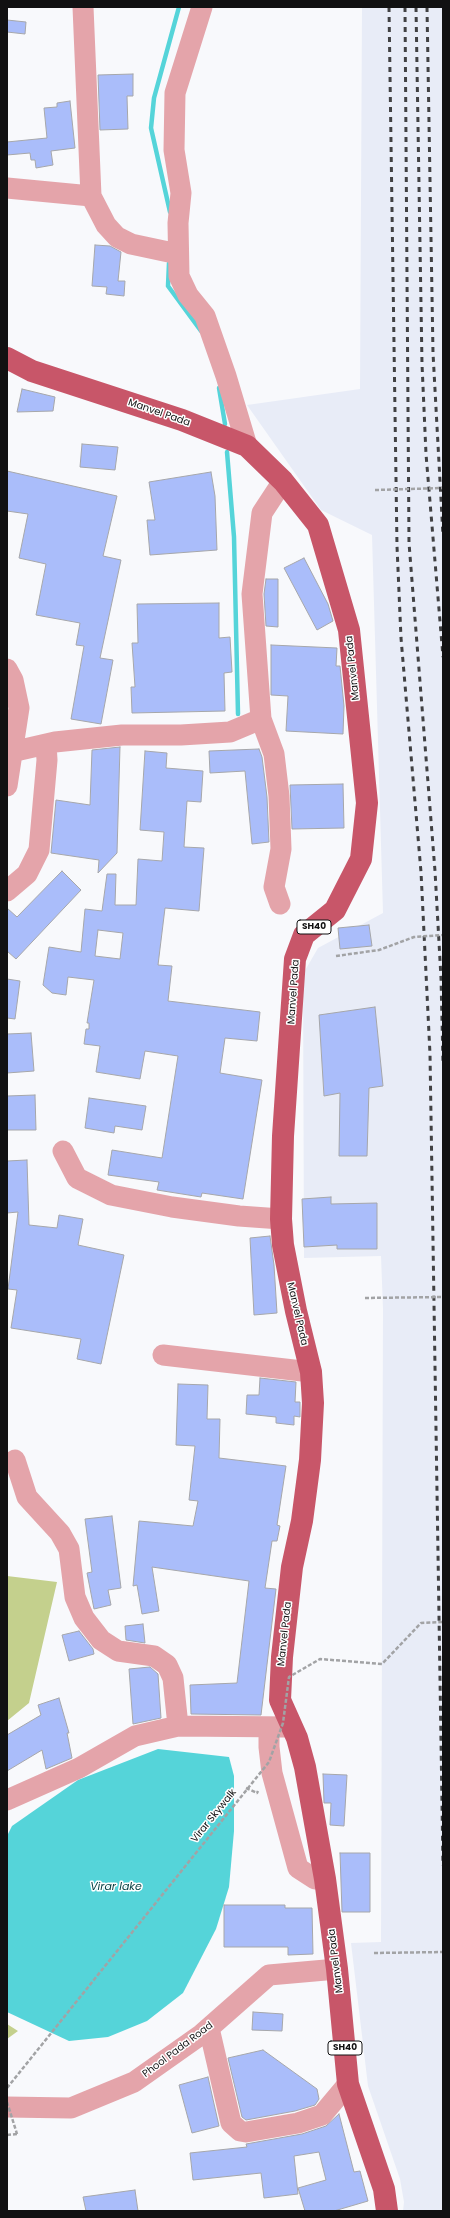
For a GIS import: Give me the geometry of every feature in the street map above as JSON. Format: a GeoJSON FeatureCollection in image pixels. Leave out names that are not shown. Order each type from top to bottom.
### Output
{"type":"FeatureCollection","features":[{"type":"Feature","properties":{"kind":"main road","name":"Manvel Pada"},"geometry":{"type":"LineString","coordinates":[[7,358],[32,371],[182,420],[247,446],[283,481],[318,525],[349,630],[367,803],[361,859],[349,886],[335,910],[304,934],[295,959],[284,1136],[281,1219],[284,1252],[311,1372],[313,1403],[310,1460],[302,1521],[292,1567],[280,1700],[297,1738],[305,1767],[325,1879],[337,1969],[348,2084],[384,2190],[387,2211]]}},
{"type":"Feature","properties":{"kind":"street"},"geometry":{"type":"LineString","coordinates":[[83,7],[91,196],[106,225],[116,237],[131,244],[178,254]]}},
{"type":"Feature","properties":{"kind":"street"},"geometry":{"type":"LineString","coordinates":[[202,7],[175,93],[174,150],[181,193],[178,254],[179,276],[188,295],[205,316],[226,376],[247,446]]}},
{"type":"Feature","properties":{"kind":"street"},"geometry":{"type":"LineString","coordinates":[[7,188],[91,196]]}},
{"type":"Feature","properties":{"kind":"street"},"geometry":{"type":"LineString","coordinates":[[280,904],[274,887],[281,849],[279,796],[274,754],[261,719],[252,594],[262,513],[283,481]]}},
{"type":"Feature","properties":{"kind":"street"},"geometry":{"type":"LineString","coordinates":[[7,669],[13,680],[19,708],[10,752],[7,786]]}},
{"type":"Feature","properties":{"kind":"street"},"geometry":{"type":"LineString","coordinates":[[10,752],[46,744],[122,735],[182,736],[230,732],[261,719]]}},
{"type":"Feature","properties":{"kind":"street"},"geometry":{"type":"LineString","coordinates":[[7,892],[27,874],[39,850],[48,760],[46,744]]}},
{"type":"Feature","properties":{"kind":"street"},"geometry":{"type":"LineString","coordinates":[[63,1151],[77,1178],[111,1195],[172,1207],[239,1216],[281,1219]]}},
{"type":"Feature","properties":{"kind":"street"},"geometry":{"type":"LineString","coordinates":[[163,1355],[311,1372]]}},
{"type":"Feature","properties":{"kind":"street"},"geometry":{"type":"LineString","coordinates":[[15,1460],[27,1497],[60,1533],[69,1549],[75,1597],[84,1618],[101,1640],[118,1651],[154,1656],[167,1665],[173,1678],[178,1726]]}},
{"type":"Feature","properties":{"kind":"street"},"geometry":{"type":"LineString","coordinates":[[7,1800],[79,1768],[135,1736],[178,1726],[291,1727]]}},
{"type":"Feature","properties":{"kind":"street"},"geometry":{"type":"LineString","coordinates":[[269,1727],[269,1747],[272,1773],[298,1868],[315,1879],[325,1879]]}},
{"type":"Feature","properties":{"kind":"street","name":"Phool Pada Road"},"geometry":{"type":"LineString","coordinates":[[7,2107],[71,2108],[134,2082],[209,2028],[269,1975],[337,1969]]}},
{"type":"Feature","properties":{"kind":"street"},"geometry":{"type":"LineString","coordinates":[[209,2028],[231,2123],[240,2131],[246,2132],[298,2123],[322,2115],[348,2084]]}},
{"type":"Feature","properties":{"kind":"path"},"geometry":{"type":"LineString","coordinates":[[375,490],[443,488]]}},
{"type":"Feature","properties":{"kind":"path"},"geometry":{"type":"LineString","coordinates":[[336,956],[380,950],[414,937],[443,935]]}},
{"type":"Feature","properties":{"kind":"path"},"geometry":{"type":"LineString","coordinates":[[365,1298],[443,1297]]}},
{"type":"Feature","properties":{"kind":"path","name":"Virar Skywalk"},"geometry":{"type":"LineString","coordinates":[[7,2088],[269,1762],[283,1723],[289,1677],[320,1659],[382,1664],[422,1623],[443,1622]]}},
{"type":"Feature","properties":{"kind":"path"},"geometry":{"type":"LineString","coordinates":[[374,1954],[443,1952]]}},
{"type":"Feature","properties":{"kind":"path"},"geometry":{"type":"LineString","coordinates":[[7,2102],[17,2134],[7,2135]]}},
{"type":"Feature","properties":{"kind":"shaded area"},"geometry":{"type":"Polygon","coordinates":[[[362,7],[443,7],[443,2211],[403,2211],[404,2202],[400,2179],[368,2086],[351,1943],[381,1942],[383,1309],[381,1256],[304,1258],[303,974],[318,948],[383,913],[372,535],[321,510],[247,405],[360,389],[362,7]]]}},
{"type":"Feature","properties":{"kind":"green space"},"geometry":{"type":"Polygon","coordinates":[[[7,1576],[57,1582],[29,1703],[7,1721],[7,1576]]]}},
{"type":"Feature","properties":{"kind":"green space"},"geometry":{"type":"Polygon","coordinates":[[[7,2024],[18,2031],[7,2039],[7,2024]]]}},
{"type":"Feature","properties":{"kind":"water","name":"Virar lake"},"geometry":{"type":"Polygon","coordinates":[[[158,1749],[229,1757],[234,1776],[234,1831],[229,1887],[216,1929],[183,1993],[147,2021],[108,2037],[69,2041],[7,2012],[7,1836],[12,1826],[78,1780],[158,1749]]]}},
{"type":"Feature","properties":{"kind":"building"},"geometry":{"type":"Polygon","coordinates":[[[7,20],[26,22],[25,34],[7,32],[7,20]]]}},
{"type":"Feature","properties":{"kind":"building"},"geometry":{"type":"Polygon","coordinates":[[[133,74],[133,96],[127,96],[128,129],[100,130],[98,75],[133,74]]]}},
{"type":"Feature","properties":{"kind":"building"},"geometry":{"type":"Polygon","coordinates":[[[70,101],[75,148],[51,151],[53,165],[36,168],[35,160],[31,160],[30,153],[7,155],[7,142],[47,138],[44,108],[57,107],[57,103],[70,101]]]}},
{"type":"Feature","properties":{"kind":"building"},"geometry":{"type":"Polygon","coordinates":[[[95,245],[110,246],[121,252],[118,281],[125,281],[124,296],[106,294],[107,287],[92,286],[95,245]]]}},
{"type":"Feature","properties":{"kind":"building"},"geometry":{"type":"Polygon","coordinates":[[[22,389],[55,397],[53,411],[17,412],[22,389]]]}},
{"type":"Feature","properties":{"kind":"building"},"geometry":{"type":"Polygon","coordinates":[[[82,444],[118,447],[115,470],[80,467],[82,444]]]}},
{"type":"Feature","properties":{"kind":"building"},"geometry":{"type":"Polygon","coordinates":[[[7,471],[117,496],[103,556],[121,560],[100,658],[113,660],[101,724],[71,719],[84,646],[76,645],[80,623],[36,615],[46,564],[19,558],[28,514],[7,511],[7,471]]]}},
{"type":"Feature","properties":{"kind":"building"},"geometry":{"type":"Polygon","coordinates":[[[211,472],[215,496],[217,550],[150,555],[147,520],[155,520],[149,482],[211,472]]]}},
{"type":"Feature","properties":{"kind":"building"},"geometry":{"type":"Polygon","coordinates":[[[304,558],[328,604],[333,621],[317,630],[284,568],[304,558]]]}},
{"type":"Feature","properties":{"kind":"building"},"geometry":{"type":"Polygon","coordinates":[[[266,579],[278,579],[278,627],[266,626],[264,594],[266,579]]]}},
{"type":"Feature","properties":{"kind":"building"},"geometry":{"type":"Polygon","coordinates":[[[219,603],[219,638],[230,637],[232,672],[224,673],[225,711],[132,713],[131,687],[135,687],[132,643],[138,643],[137,604],[219,603]]]}},
{"type":"Feature","properties":{"kind":"building"},"geometry":{"type":"Polygon","coordinates":[[[271,645],[337,648],[336,666],[340,666],[344,706],[343,734],[286,731],[288,696],[271,695],[271,645]]]}},
{"type":"Feature","properties":{"kind":"building"},"geometry":{"type":"Polygon","coordinates":[[[120,747],[117,853],[98,873],[99,860],[51,853],[56,800],[90,805],[92,750],[120,747]]]}},
{"type":"Feature","properties":{"kind":"building"},"geometry":{"type":"Polygon","coordinates":[[[259,749],[262,757],[267,797],[269,842],[252,844],[245,771],[210,773],[209,751],[259,749]]]}},
{"type":"Feature","properties":{"kind":"building"},"geometry":{"type":"Polygon","coordinates":[[[145,751],[167,753],[166,768],[203,771],[201,802],[187,801],[184,847],[204,848],[199,911],[165,908],[158,965],[172,966],[168,1001],[260,1012],[257,1041],[225,1038],[220,1073],[262,1080],[243,1199],[202,1193],[201,1197],[157,1190],[159,1182],[108,1175],[112,1150],[162,1158],[178,1056],[145,1051],[140,1079],[96,1072],[100,1046],[84,1044],[86,1029],[89,1029],[89,1023],[87,1023],[94,980],[68,977],[66,995],[52,993],[43,985],[49,947],[81,952],[85,909],[102,911],[107,874],[116,874],[115,905],[136,905],[138,859],[162,861],[164,832],[140,830],[145,751]],[[98,930],[95,956],[120,959],[123,933],[98,930]]]}},
{"type":"Feature","properties":{"kind":"building"},"geometry":{"type":"Polygon","coordinates":[[[343,784],[344,828],[292,829],[290,785],[343,784]]]}},
{"type":"Feature","properties":{"kind":"building"},"geometry":{"type":"Polygon","coordinates":[[[62,871],[81,890],[16,959],[7,951],[7,908],[17,917],[62,871]]]}},
{"type":"Feature","properties":{"kind":"building"},"geometry":{"type":"Polygon","coordinates":[[[369,925],[372,946],[340,949],[338,928],[369,925]]]}},
{"type":"Feature","properties":{"kind":"building"},"geometry":{"type":"Polygon","coordinates":[[[7,979],[20,981],[15,1019],[7,1018],[7,979]]]}},
{"type":"Feature","properties":{"kind":"building"},"geometry":{"type":"Polygon","coordinates":[[[375,1007],[383,1086],[369,1088],[367,1156],[339,1156],[340,1093],[324,1096],[319,1015],[375,1007]]]}},
{"type":"Feature","properties":{"kind":"building"},"geometry":{"type":"Polygon","coordinates":[[[31,1033],[34,1071],[7,1073],[7,1034],[31,1033]]]}},
{"type":"Feature","properties":{"kind":"building"},"geometry":{"type":"Polygon","coordinates":[[[35,1095],[36,1130],[7,1130],[7,1096],[35,1095]]]}},
{"type":"Feature","properties":{"kind":"building"},"geometry":{"type":"Polygon","coordinates":[[[89,1098],[146,1106],[142,1130],[115,1126],[114,1133],[85,1128],[89,1098]]]}},
{"type":"Feature","properties":{"kind":"building"},"geometry":{"type":"Polygon","coordinates":[[[27,1160],[29,1225],[57,1228],[59,1215],[83,1219],[78,1245],[124,1255],[101,1364],[77,1359],[81,1339],[11,1328],[17,1290],[8,1289],[18,1212],[7,1213],[7,1161],[27,1160]]]}},
{"type":"Feature","properties":{"kind":"building"},"geometry":{"type":"Polygon","coordinates":[[[331,1197],[331,1204],[377,1203],[377,1249],[337,1249],[337,1245],[304,1247],[302,1199],[331,1197]]]}},
{"type":"Feature","properties":{"kind":"building"},"geometry":{"type":"Polygon","coordinates":[[[270,1236],[274,1265],[277,1313],[254,1315],[250,1238],[270,1236]]]}},
{"type":"Feature","properties":{"kind":"building"},"geometry":{"type":"Polygon","coordinates":[[[260,1378],[296,1382],[295,1402],[300,1402],[300,1417],[294,1416],[294,1425],[276,1423],[276,1417],[246,1414],[247,1395],[259,1395],[260,1378]]]}},
{"type":"Feature","properties":{"kind":"building"},"geometry":{"type":"Polygon","coordinates":[[[178,1384],[208,1385],[207,1419],[220,1419],[219,1458],[286,1466],[277,1525],[280,1526],[277,1541],[272,1541],[265,1588],[276,1589],[261,1715],[191,1714],[190,1685],[237,1683],[249,1581],[152,1567],[159,1611],[142,1614],[137,1585],[133,1586],[139,1521],[193,1526],[198,1501],[189,1500],[195,1446],[176,1445],[178,1384]]]}},
{"type":"Feature","properties":{"kind":"building"},"geometry":{"type":"Polygon","coordinates":[[[112,1516],[121,1588],[108,1590],[111,1605],[94,1609],[87,1573],[92,1572],[85,1519],[112,1516]]]}},
{"type":"Feature","properties":{"kind":"building"},"geometry":{"type":"Polygon","coordinates":[[[143,1624],[145,1643],[126,1640],[125,1626],[143,1624]]]}},
{"type":"Feature","properties":{"kind":"building"},"geometry":{"type":"Polygon","coordinates":[[[79,1631],[93,1649],[94,1654],[69,1661],[62,1635],[79,1631]]]}},
{"type":"Feature","properties":{"kind":"building"},"geometry":{"type":"Polygon","coordinates":[[[150,1667],[158,1674],[161,1718],[133,1724],[129,1669],[150,1667]]]}},
{"type":"Feature","properties":{"kind":"building"},"geometry":{"type":"Polygon","coordinates":[[[59,1698],[69,1733],[67,1733],[72,1758],[46,1769],[42,1750],[7,1771],[7,1735],[41,1715],[38,1705],[59,1698]]]}},
{"type":"Feature","properties":{"kind":"building"},"geometry":{"type":"Polygon","coordinates":[[[323,1774],[347,1775],[344,1826],[330,1825],[331,1803],[324,1803],[323,1774]]]}},
{"type":"Feature","properties":{"kind":"building"},"geometry":{"type":"Polygon","coordinates":[[[340,1853],[370,1853],[370,1912],[342,1912],[340,1853]]]}},
{"type":"Feature","properties":{"kind":"building"},"geometry":{"type":"Polygon","coordinates":[[[224,1905],[285,1905],[285,1908],[312,1908],[313,1954],[288,1955],[288,1947],[224,1947],[224,1905]]]}},
{"type":"Feature","properties":{"kind":"building"},"geometry":{"type":"Polygon","coordinates":[[[253,2012],[283,2014],[282,2031],[252,2030],[253,2012]]]}},
{"type":"Feature","properties":{"kind":"building"},"geometry":{"type":"Polygon","coordinates":[[[263,2050],[317,2089],[319,2099],[315,2105],[295,2111],[246,2120],[242,2117],[228,2058],[263,2050]]]}},
{"type":"Feature","properties":{"kind":"building"},"geometry":{"type":"Polygon","coordinates":[[[208,2077],[219,2126],[192,2133],[179,2085],[208,2077]]]}},
{"type":"Feature","properties":{"kind":"building"},"geometry":{"type":"Polygon","coordinates":[[[339,2114],[354,2172],[360,2171],[368,2201],[334,2211],[305,2211],[298,2188],[326,2180],[319,2152],[294,2156],[298,2194],[264,2198],[261,2173],[193,2180],[190,2153],[247,2147],[246,2144],[302,2134],[326,2126],[339,2114]]]}},
{"type":"Feature","properties":{"kind":"building"},"geometry":{"type":"Polygon","coordinates":[[[135,2190],[138,2211],[86,2211],[83,2197],[135,2190]]]}},
{"type":"Feature","properties":{"kind":"waterway"},"geometry":{"type":"LineString","coordinates":[[170,212],[151,128],[154,98],[179,7]]}},
{"type":"Feature","properties":{"kind":"waterway"},"geometry":{"type":"LineString","coordinates":[[169,263],[168,286],[201,331]]}},
{"type":"Feature","properties":{"kind":"waterway"},"geometry":{"type":"LineString","coordinates":[[219,388],[225,424]]}},
{"type":"Feature","properties":{"kind":"waterway"},"geometry":{"type":"LineString","coordinates":[[227,452],[234,537],[238,714]]}},
{"type":"Feature","properties":{"kind":"railway"},"geometry":{"type":"LineString","coordinates":[[389,7],[397,546],[401,638],[421,872],[430,1054],[443,1866]]}},
{"type":"Feature","properties":{"kind":"railway"},"geometry":{"type":"LineString","coordinates":[[405,7],[409,543],[435,871],[441,978],[443,1063]]}},
{"type":"Feature","properties":{"kind":"railway"},"geometry":{"type":"LineString","coordinates":[[416,7],[422,364],[426,454],[443,657]]}},
{"type":"Feature","properties":{"kind":"railway"},"geometry":{"type":"LineString","coordinates":[[427,7],[433,353],[443,536]]}}]}
